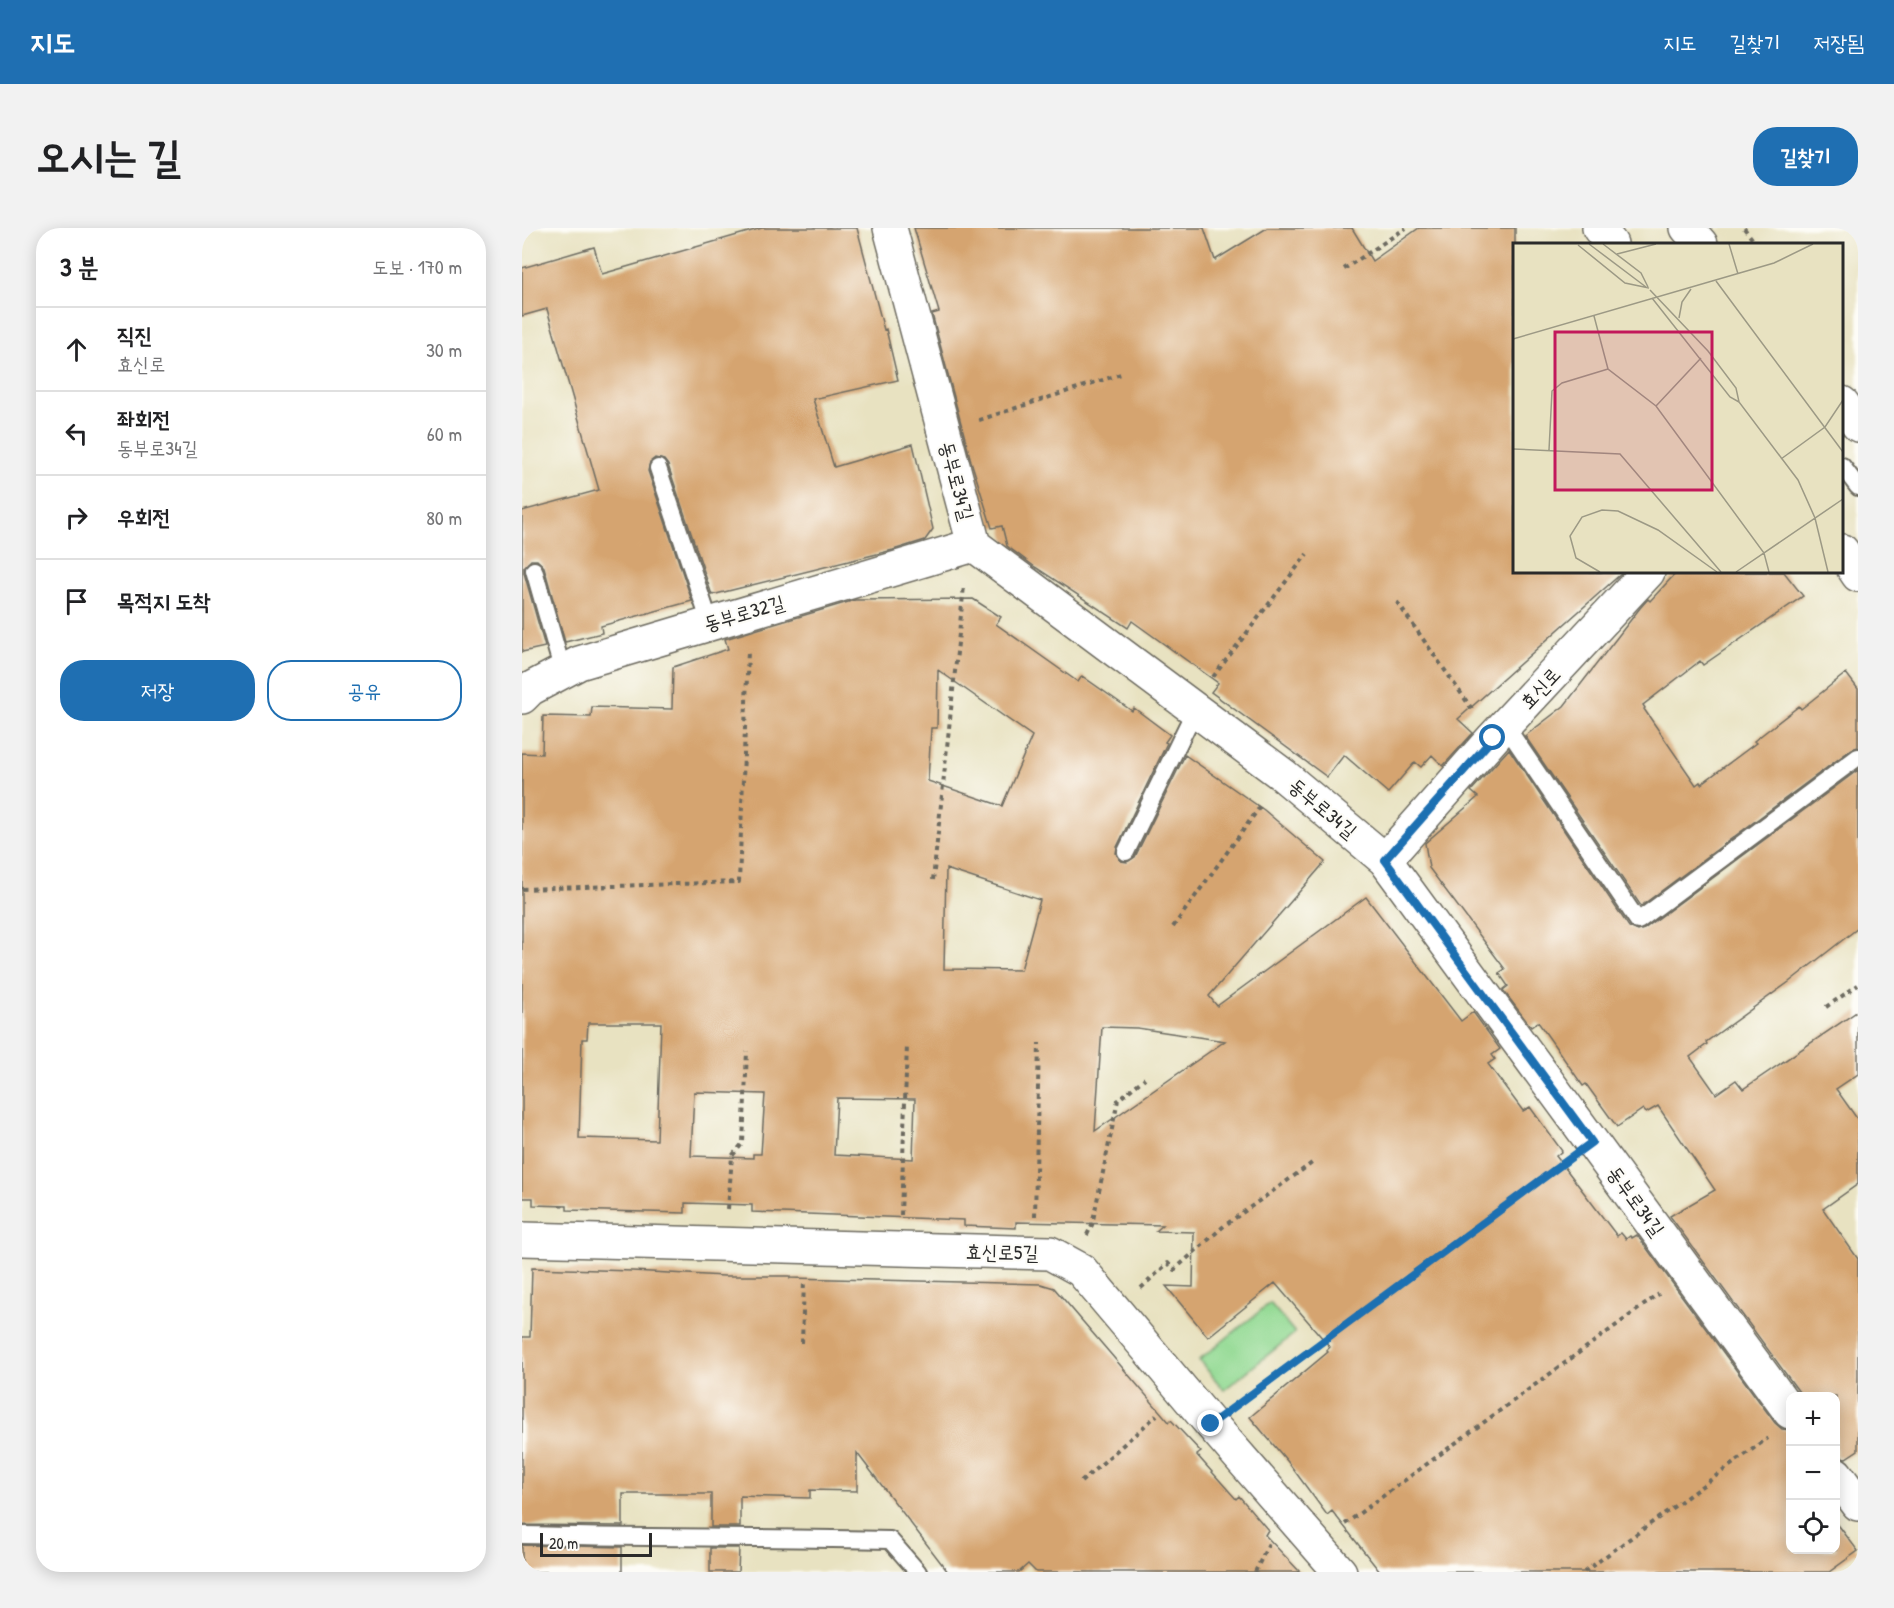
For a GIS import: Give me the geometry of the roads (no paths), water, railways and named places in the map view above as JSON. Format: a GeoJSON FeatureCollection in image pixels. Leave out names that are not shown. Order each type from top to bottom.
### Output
{"type":"FeatureCollection","features":[{"type":"Feature","properties":{"kind":"street","name":"동부로34길"},"geometry":{"type":"LineString","coordinates":[[890,228],[974,545],[1283,775],[1385,860],[1688,1273],[1781,1424]]}},
{"type":"Feature","properties":{"kind":"street"},"geometry":{"type":"LineString","coordinates":[[1599,228],[1610,243]]}},
{"type":"Feature","properties":{"kind":"street"},"geometry":{"type":"LineString","coordinates":[[1687,228],[1700,243]]}},
{"type":"Feature","properties":{"kind":"street"},"geometry":{"type":"LineString","coordinates":[[1843,404],[1858,426]]}},
{"type":"Feature","properties":{"kind":"street","name":"동부로32길"},"geometry":{"type":"LineString","coordinates":[[522,697],[530,689],[579,663],[974,545]]}},
{"type":"Feature","properties":{"kind":"street"},"geometry":{"type":"LineString","coordinates":[[1843,552],[1858,575]]}},
{"type":"Feature","properties":{"kind":"street","name":"효신로"},"geometry":{"type":"LineString","coordinates":[[1385,860],[1499,731],[1647,573]]}},
{"type":"Feature","properties":{"kind":"street","name":"효신로5길"},"geometry":{"type":"LineString","coordinates":[[522,1239],[1050,1253],[1081,1270],[1340,1572]]}},
{"type":"Feature","properties":{"kind":"street"},"geometry":{"type":"LineString","coordinates":[[1840,1479],[1858,1504]]}},
{"type":"Feature","properties":{"kind":"lane"},"geometry":{"type":"LineString","coordinates":[[1843,467],[1858,487]]}},
{"type":"Feature","properties":{"kind":"lane"},"geometry":{"type":"LineString","coordinates":[[658,468],[710,623]]}},
{"type":"Feature","properties":{"kind":"lane"},"geometry":{"type":"LineString","coordinates":[[534,570],[563,672]]}},
{"type":"Feature","properties":{"kind":"lane"},"geometry":{"type":"LineString","coordinates":[[1126,852],[1193,708]]}},
{"type":"Feature","properties":{"kind":"lane"},"geometry":{"type":"LineString","coordinates":[[1499,731],[1638,921],[1858,758]]}},
{"type":"Feature","properties":{"kind":"lane"},"geometry":{"type":"LineString","coordinates":[[522,1535],[890,1540],[918,1572]]}}]}
